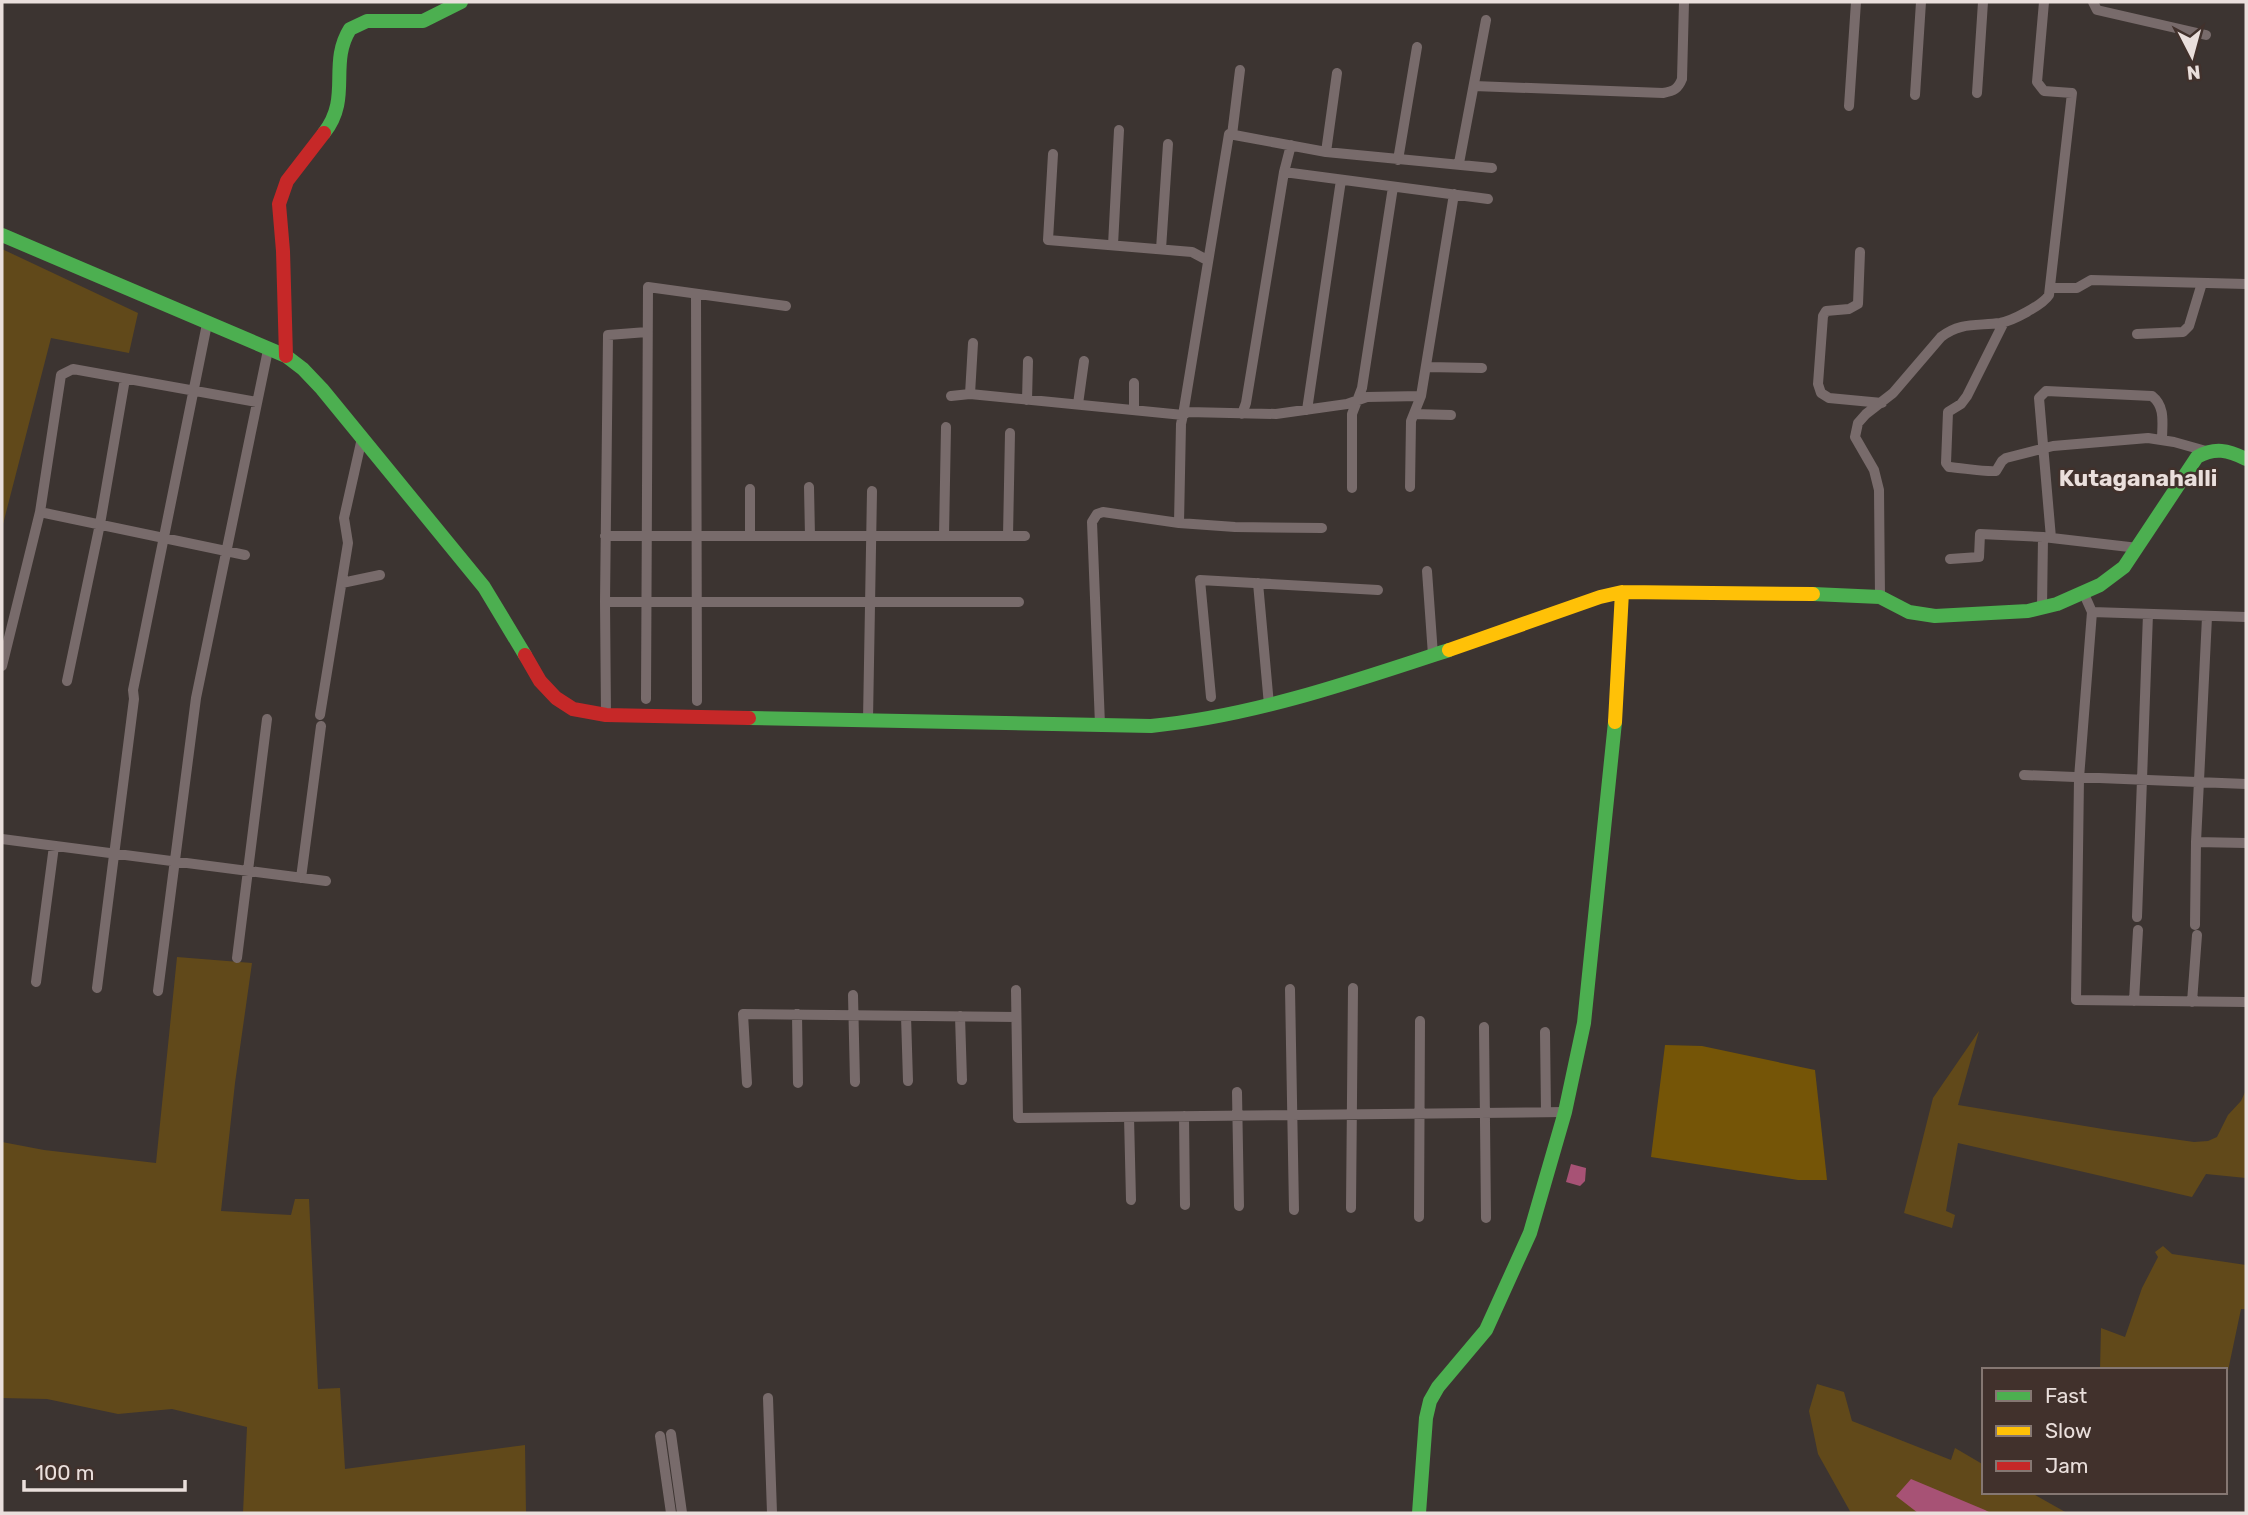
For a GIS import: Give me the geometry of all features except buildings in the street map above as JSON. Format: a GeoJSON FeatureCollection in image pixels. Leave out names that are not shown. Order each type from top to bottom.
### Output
{"type":"FeatureCollection","features":[{"type":"Feature","properties":{"kind":"street"},"geometry":{"type":"LineString","coordinates":[[286,356],[279,204],[287,181],[337,113],[343,41],[348,30],[355,23],[365,20],[402,23],[422,21],[442,14],[461,2]]}},
{"type":"Feature","properties":{"kind":"street"},"geometry":{"type":"LineString","coordinates":[[1474,86],[1672,92],[1679,87],[1682,79],[1684,2]]}},
{"type":"Feature","properties":{"kind":"street"},"geometry":{"type":"LineString","coordinates":[[1849,106],[1856,2]]}},
{"type":"Feature","properties":{"kind":"street"},"geometry":{"type":"LineString","coordinates":[[1915,96],[1921,2]]}},
{"type":"Feature","properties":{"kind":"street"},"geometry":{"type":"LineString","coordinates":[[1977,93],[1983,2]]}},
{"type":"Feature","properties":{"kind":"street"},"geometry":{"type":"LineString","coordinates":[[1880,597],[1879,490],[1874,470],[1855,437],[1858,424],[1866,414],[1883,403],[1948,331],[1967,324],[2004,322],[2046,300],[2050,288],[2072,93],[2044,91],[2037,82],[2044,2]]}},
{"type":"Feature","properties":{"kind":"street"},"geometry":{"type":"LineString","coordinates":[[2093,2],[2097,10],[2206,35]]}},
{"type":"Feature","properties":{"kind":"street"},"geometry":{"type":"LineString","coordinates":[[1459,163],[1486,20]]}},
{"type":"Feature","properties":{"kind":"street"},"geometry":{"type":"LineString","coordinates":[[1398,160],[1417,47]]}},
{"type":"Feature","properties":{"kind":"street"},"geometry":{"type":"LineString","coordinates":[[1232,135],[1240,69]]}},
{"type":"Feature","properties":{"kind":"street"},"geometry":{"type":"LineString","coordinates":[[1326,152],[1337,73]]}},
{"type":"Feature","properties":{"kind":"street"},"geometry":{"type":"LineString","coordinates":[[1113,245],[1119,130]]}},
{"type":"Feature","properties":{"kind":"street"},"geometry":{"type":"LineString","coordinates":[[1179,523],[1181,424],[1229,134],[1326,152],[1492,168]]}},
{"type":"Feature","properties":{"kind":"street"},"geometry":{"type":"LineString","coordinates":[[1161,248],[1168,144]]}},
{"type":"Feature","properties":{"kind":"street"},"geometry":{"type":"LineString","coordinates":[[1242,414],[1247,403],[1284,172],[1291,145]]}},
{"type":"Feature","properties":{"kind":"street"},"geometry":{"type":"LineString","coordinates":[[1053,154],[1048,240],[1161,248],[1192,252],[1207,260]]}},
{"type":"Feature","properties":{"kind":"street"},"geometry":{"type":"LineString","coordinates":[[1284,172],[1488,199]]}},
{"type":"Feature","properties":{"kind":"street"},"geometry":{"type":"LineString","coordinates":[[1307,410],[1341,180]]}},
{"type":"Feature","properties":{"kind":"street"},"geometry":{"type":"LineString","coordinates":[[1352,488],[1352,414],[1362,388],[1393,187]]}},
{"type":"Feature","properties":{"kind":"street"},"geometry":{"type":"LineString","coordinates":[[1410,487],[1411,421],[1421,396],[1454,194]]}},
{"type":"Feature","properties":{"kind":"street"},"geometry":{"type":"LineString","coordinates":[[2,235],[286,356],[303,369],[484,587],[540,681],[556,698],[573,709],[606,715],[1151,726],[1224,717],[1351,682],[1600,597],[1622,592],[1880,597],[1909,612],[1935,616],[2028,611],[2084,594],[2124,567],[2197,457],[2206,451],[2220,448],[2246,459]]}},
{"type":"Feature","properties":{"kind":"street"},"geometry":{"type":"LineString","coordinates":[[1860,251],[1858,304],[1849,309],[1826,310],[1823,316],[1818,384],[1821,393],[1829,398],[1883,403]]}},
{"type":"Feature","properties":{"kind":"street"},"geometry":{"type":"LineString","coordinates":[[2050,288],[2077,288],[2091,280],[2246,284]]}},
{"type":"Feature","properties":{"kind":"street"},"geometry":{"type":"LineString","coordinates":[[2137,334],[2183,332],[2189,326],[2202,283]]}},
{"type":"Feature","properties":{"kind":"street"},"geometry":{"type":"LineString","coordinates":[[646,699],[648,287],[786,306]]}},
{"type":"Feature","properties":{"kind":"street"},"geometry":{"type":"LineString","coordinates":[[696,294],[697,701]]}},
{"type":"Feature","properties":{"kind":"street"},"geometry":{"type":"LineString","coordinates":[[2004,322],[1968,396],[1948,412],[1946,463],[1949,467],[1990,472],[1996,471],[2006,458],[2044,449],[2148,438],[2206,451]]}},
{"type":"Feature","properties":{"kind":"street"},"geometry":{"type":"LineString","coordinates":[[97,988],[133,690],[207,324]]}},
{"type":"Feature","properties":{"kind":"street"},"geometry":{"type":"LineString","coordinates":[[606,715],[608,335],[647,332]]}},
{"type":"Feature","properties":{"kind":"street"},"geometry":{"type":"LineString","coordinates":[[970,394],[973,343]]}},
{"type":"Feature","properties":{"kind":"street"},"geometry":{"type":"LineString","coordinates":[[158,991],[196,698],[268,350]]}},
{"type":"Feature","properties":{"kind":"street"},"geometry":{"type":"LineString","coordinates":[[1027,400],[1028,361]]}},
{"type":"Feature","properties":{"kind":"street"},"geometry":{"type":"LineString","coordinates":[[1078,404],[1083,361]]}},
{"type":"Feature","properties":{"kind":"street"},"geometry":{"type":"LineString","coordinates":[[1426,367],[1482,368]]}},
{"type":"Feature","properties":{"kind":"street"},"geometry":{"type":"LineString","coordinates":[[2,666],[40,512],[61,375],[73,369],[257,402]]}},
{"type":"Feature","properties":{"kind":"street"},"geometry":{"type":"LineString","coordinates":[[67,681],[100,524],[125,379]]}},
{"type":"Feature","properties":{"kind":"street"},"geometry":{"type":"LineString","coordinates":[[1134,383],[1134,409]]}},
{"type":"Feature","properties":{"kind":"street"},"geometry":{"type":"LineString","coordinates":[[2042,608],[2047,538],[2039,398],[2046,391],[2152,396],[2162,409],[2162,440]]}},
{"type":"Feature","properties":{"kind":"street"},"geometry":{"type":"LineString","coordinates":[[951,396],[970,394],[1183,415],[1196,410],[1276,414],[1347,404],[1367,397],[1421,396]]}},
{"type":"Feature","properties":{"kind":"street"},"geometry":{"type":"LineString","coordinates":[[1414,414],[1451,415]]}},
{"type":"Feature","properties":{"kind":"street"},"geometry":{"type":"LineString","coordinates":[[944,536],[946,427]]}},
{"type":"Feature","properties":{"kind":"street"},"geometry":{"type":"LineString","coordinates":[[1008,536],[1010,433]]}},
{"type":"Feature","properties":{"kind":"street"},"geometry":{"type":"LineString","coordinates":[[320,715],[348,543],[344,518],[362,438]]}},
{"type":"Feature","properties":{"kind":"street"},"geometry":{"type":"LineString","coordinates":[[809,487],[810,536]]}},
{"type":"Feature","properties":{"kind":"street"},"geometry":{"type":"LineString","coordinates":[[750,489],[750,536]]}},
{"type":"Feature","properties":{"kind":"street"},"geometry":{"type":"LineString","coordinates":[[868,720],[872,491]]}},
{"type":"Feature","properties":{"kind":"street"},"geometry":{"type":"LineString","coordinates":[[40,512],[245,555]]}},
{"type":"Feature","properties":{"kind":"street"},"geometry":{"type":"LineString","coordinates":[[1100,725],[1094,518],[1103,512],[1179,523],[1322,528]]}},
{"type":"Feature","properties":{"kind":"street"},"geometry":{"type":"LineString","coordinates":[[1950,559],[1979,557],[1980,534],[2138,548]]}},
{"type":"Feature","properties":{"kind":"street"},"geometry":{"type":"LineString","coordinates":[[606,536],[1025,536]]}},
{"type":"Feature","properties":{"kind":"street"},"geometry":{"type":"LineString","coordinates":[[1427,571],[1433,655]]}},
{"type":"Feature","properties":{"kind":"street"},"geometry":{"type":"LineString","coordinates":[[342,583],[380,575]]}},
{"type":"Feature","properties":{"kind":"street"},"geometry":{"type":"LineString","coordinates":[[1211,697],[1200,580],[1378,590]]}},
{"type":"Feature","properties":{"kind":"street"},"geometry":{"type":"LineString","coordinates":[[1258,583],[1269,705]]}},
{"type":"Feature","properties":{"kind":"street"},"geometry":{"type":"LineString","coordinates":[[1419,1513],[1426,1418],[1430,1401],[1438,1387],[1486,1330],[1530,1233],[1565,1112],[1584,1023],[1615,722],[1622,592]]}},
{"type":"Feature","properties":{"kind":"street"},"geometry":{"type":"LineString","coordinates":[[2084,594],[2092,612],[2079,778],[2076,1000],[2246,1002]]}},
{"type":"Feature","properties":{"kind":"street"},"geometry":{"type":"LineString","coordinates":[[605,602],[1019,602]]}},
{"type":"Feature","properties":{"kind":"street"},"geometry":{"type":"LineString","coordinates":[[2092,612],[2246,617]]}},
{"type":"Feature","properties":{"kind":"street"},"geometry":{"type":"LineString","coordinates":[[2137,917],[2148,614]]}},
{"type":"Feature","properties":{"kind":"street"},"geometry":{"type":"LineString","coordinates":[[2192,1002],[2196,930],[2196,842],[2207,617]]}},
{"type":"Feature","properties":{"kind":"street"},"geometry":{"type":"LineString","coordinates":[[237,958],[267,719]]}},
{"type":"Feature","properties":{"kind":"street"},"geometry":{"type":"LineString","coordinates":[[301,878],[321,726]]}},
{"type":"Feature","properties":{"kind":"street"},"geometry":{"type":"LineString","coordinates":[[2024,775],[2246,784]]}},
{"type":"Feature","properties":{"kind":"street"},"geometry":{"type":"LineString","coordinates":[[2,839],[326,881]]}},
{"type":"Feature","properties":{"kind":"street"},"geometry":{"type":"LineString","coordinates":[[2196,842],[2246,843]]}},
{"type":"Feature","properties":{"kind":"street"},"geometry":{"type":"LineString","coordinates":[[36,982],[54,846]]}},
{"type":"Feature","properties":{"kind":"street"},"geometry":{"type":"LineString","coordinates":[[2134,1001],[2138,930]]}},
{"type":"Feature","properties":{"kind":"street"},"geometry":{"type":"LineString","coordinates":[[1351,1208],[1353,988]]}},
{"type":"Feature","properties":{"kind":"street"},"geometry":{"type":"LineString","coordinates":[[1290,989],[1294,1210]]}},
{"type":"Feature","properties":{"kind":"street"},"geometry":{"type":"LineString","coordinates":[[1016,990],[1017,1118],[1565,1112]]}},
{"type":"Feature","properties":{"kind":"street"},"geometry":{"type":"LineString","coordinates":[[853,995],[855,1082]]}},
{"type":"Feature","properties":{"kind":"street"},"geometry":{"type":"LineString","coordinates":[[747,1083],[743,1014],[1016,1017]]}},
{"type":"Feature","properties":{"kind":"street"},"geometry":{"type":"LineString","coordinates":[[797,1014],[798,1083]]}},
{"type":"Feature","properties":{"kind":"street"},"geometry":{"type":"LineString","coordinates":[[906,1016],[908,1081]]}},
{"type":"Feature","properties":{"kind":"street"},"geometry":{"type":"LineString","coordinates":[[960,1016],[962,1080]]}},
{"type":"Feature","properties":{"kind":"street"},"geometry":{"type":"LineString","coordinates":[[1419,1217],[1420,1021]]}},
{"type":"Feature","properties":{"kind":"street"},"geometry":{"type":"LineString","coordinates":[[1484,1027],[1486,1218]]}},
{"type":"Feature","properties":{"kind":"street"},"geometry":{"type":"LineString","coordinates":[[1545,1032],[1546,1112]]}},
{"type":"Feature","properties":{"kind":"street"},"geometry":{"type":"LineString","coordinates":[[1237,1092],[1239,1206]]}},
{"type":"Feature","properties":{"kind":"street"},"geometry":{"type":"LineString","coordinates":[[1129,1116],[1131,1200]]}},
{"type":"Feature","properties":{"kind":"street"},"geometry":{"type":"LineString","coordinates":[[1184,1116],[1185,1205]]}},
{"type":"Feature","properties":{"kind":"street"},"geometry":{"type":"LineString","coordinates":[[768,1398],[772,1513]]}},
{"type":"Feature","properties":{"kind":"street"},"geometry":{"type":"LineString","coordinates":[[671,1513],[666,1435],[682,1513]]}},
{"type":"Feature","properties":{"kind":"shaded area"},"geometry":{"type":"Polygon","coordinates":[[[2,249],[138,313],[129,353],[51,338],[2,528],[2,249]]]}},
{"type":"Feature","properties":{"kind":"shaded area"},"geometry":{"type":"Polygon","coordinates":[[[177,957],[252,963],[221,1211],[291,1215],[295,1199],[309,1199],[318,1389],[340,1388],[345,1469],[525,1445],[526,1513],[243,1513],[247,1427],[172,1409],[118,1414],[47,1399],[2,1398],[2,1142],[44,1150],[156,1163],[177,957]]]}},
{"type":"Feature","properties":{"kind":"shaded area"},"geometry":{"type":"Polygon","coordinates":[[[1979,1031],[1958,1105],[2194,1142],[2217,1137],[2228,1115],[2241,1101],[2246,1090],[2246,1178],[2206,1174],[2192,1197],[1958,1143],[1946,1211],[1955,1215],[1952,1228],[1904,1213],[1933,1098],[1979,1031]]]}},
{"type":"Feature","properties":{"kind":"shaded area"},"geometry":{"type":"Polygon","coordinates":[[[1665,1045],[1702,1046],[1815,1070],[1827,1180],[1798,1180],[1651,1157],[1665,1045]]]}},
{"type":"Feature","properties":{"kind":"shaded area"},"geometry":{"type":"Polygon","coordinates":[[[1571,1164],[1586,1168],[1585,1181],[1580,1186],[1566,1182],[1571,1164]]]}},
{"type":"Feature","properties":{"kind":"shaded area"},"geometry":{"type":"Polygon","coordinates":[[[2163,1246],[2172,1254],[2246,1265],[2246,1309],[2241,1309],[2227,1376],[2227,1368],[2100,1368],[2101,1328],[2125,1337],[2142,1288],[2158,1257],[2155,1252],[2163,1246]]]}},
{"type":"Feature","properties":{"kind":"shaded area"},"geometry":{"type":"Polygon","coordinates":[[[1817,1384],[1844,1392],[1852,1421],[1951,1460],[1955,1448],[1982,1464],[1982,1494],[2034,1494],[2067,1513],[1851,1513],[1818,1454],[1809,1411],[1817,1384]]]}},
{"type":"Feature","properties":{"kind":"shaded area"},"geometry":{"type":"Polygon","coordinates":[[[1911,1479],[1991,1513],[1918,1513],[1896,1496],[1911,1479]]]}},
{"type":"Feature","properties":{"kind":"traffic: fast"},"geometry":{"type":"LineString","coordinates":[[324,133],[337,107],[341,55],[350,29],[367,21],[423,21],[461,2]]}},
{"type":"Feature","properties":{"kind":"traffic: fast"},"geometry":{"type":"LineString","coordinates":[[2,235],[286,356],[303,369],[484,587],[525,655]]}},
{"type":"Feature","properties":{"kind":"traffic: fast"},"geometry":{"type":"LineString","coordinates":[[1813,594],[1880,597],[1909,612],[1935,616],[2028,611],[2057,604],[2100,585],[2124,567],[2197,457],[2222,451],[2246,459]]}},
{"type":"Feature","properties":{"kind":"traffic: fast"},"geometry":{"type":"LineString","coordinates":[[749,718],[1151,726],[1265,706],[1449,650]]}},
{"type":"Feature","properties":{"kind":"traffic: fast"},"geometry":{"type":"LineString","coordinates":[[1419,1513],[1426,1418],[1430,1401],[1438,1387],[1486,1330],[1530,1233],[1565,1112],[1584,1023],[1615,722]]}},
{"type":"Feature","properties":{"kind":"traffic: slow"},"geometry":{"type":"LineString","coordinates":[[1449,650],[1600,597],[1622,592],[1813,594]]}},
{"type":"Feature","properties":{"kind":"traffic: slow"},"geometry":{"type":"LineString","coordinates":[[1615,722],[1622,592]]}},
{"type":"Feature","properties":{"kind":"traffic: jam"},"geometry":{"type":"LineString","coordinates":[[286,356],[279,204],[287,181],[324,133]]}},
{"type":"Feature","properties":{"kind":"traffic: jam"},"geometry":{"type":"LineString","coordinates":[[525,655],[540,681],[556,698],[573,709],[606,715],[749,718]]}},
{"type":"Feature","properties":{"kind":"district","name":"Kutaganahalli"},"geometry":{"type":"Point","coordinates":[2138,478]}}]}
